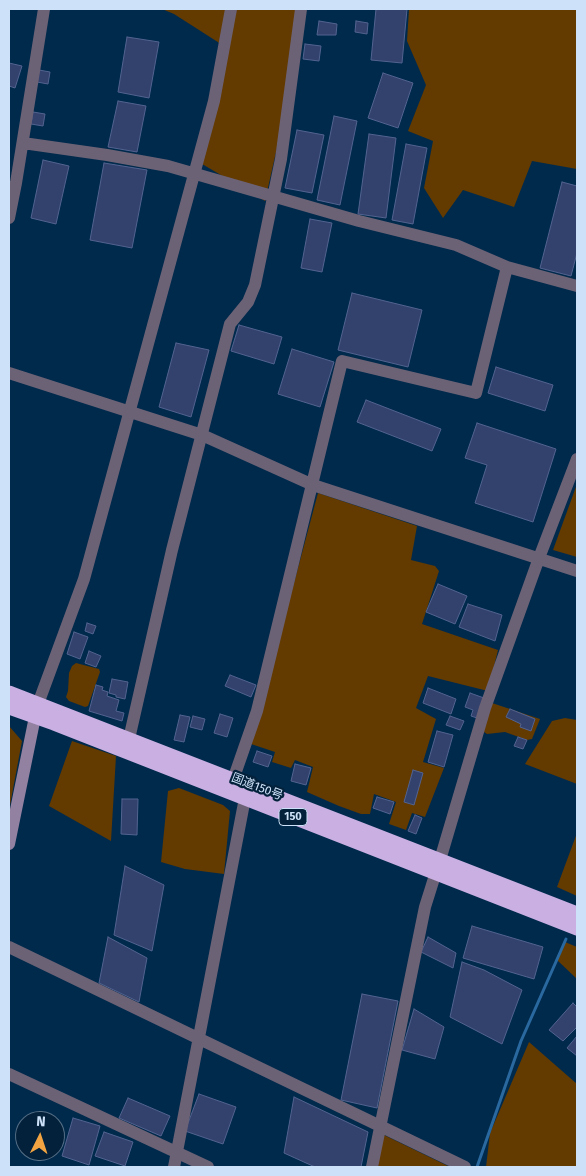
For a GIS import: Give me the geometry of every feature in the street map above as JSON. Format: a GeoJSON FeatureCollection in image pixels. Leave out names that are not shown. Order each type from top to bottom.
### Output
{"type":"FeatureCollection","features":[{"type":"Feature","properties":{"kind":"highway","name":"国道150号"},"geometry":{"type":"LineString","coordinates":[[9,693],[36,711],[245,798],[577,914]]}},
{"type":"Feature","properties":{"kind":"highway","name":"国道150号"},"geometry":{"type":"LineString","coordinates":[[9,707],[36,711],[129,739],[234,780],[438,866],[577,928]]}},
{"type":"Feature","properties":{"kind":"street"},"geometry":{"type":"LineString","coordinates":[[9,218],[44,9]]}},
{"type":"Feature","properties":{"kind":"street"},"geometry":{"type":"LineString","coordinates":[[9,844],[36,711],[84,579],[214,101],[231,9]]}},
{"type":"Feature","properties":{"kind":"street"},"geometry":{"type":"LineString","coordinates":[[129,739],[172,550],[230,324],[248,302],[255,285],[281,160],[301,9]]}},
{"type":"Feature","properties":{"kind":"street"},"geometry":{"type":"LineString","coordinates":[[23,143],[168,166],[359,221],[456,245],[507,267],[577,286]]}},
{"type":"Feature","properties":{"kind":"street"},"geometry":{"type":"LineString","coordinates":[[234,780],[257,711],[342,360],[476,393],[507,267]]}},
{"type":"Feature","properties":{"kind":"street"},"geometry":{"type":"LineString","coordinates":[[9,373],[202,435],[313,485],[577,571]]}},
{"type":"Feature","properties":{"kind":"street"},"geometry":{"type":"LineString","coordinates":[[372,1167],[424,912],[485,708],[577,459]]}},
{"type":"Feature","properties":{"kind":"street"},"geometry":{"type":"LineString","coordinates":[[174,1167],[245,798]]}},
{"type":"Feature","properties":{"kind":"street"},"geometry":{"type":"LineString","coordinates":[[9,947],[465,1167]]}},
{"type":"Feature","properties":{"kind":"street"},"geometry":{"type":"LineString","coordinates":[[9,1074],[208,1167]]}},
{"type":"Feature","properties":{"kind":"shaded area"},"geometry":{"type":"Polygon","coordinates":[[[162,9],[301,9],[290,90],[265,201],[197,161],[224,46],[174,14],[162,9]]]}},
{"type":"Feature","properties":{"kind":"shaded area"},"geometry":{"type":"Polygon","coordinates":[[[409,9],[577,9],[577,169],[532,161],[514,207],[463,190],[443,218],[424,188],[433,141],[408,131],[426,85],[407,41],[409,9]]]}},
{"type":"Feature","properties":{"kind":"shaded area"},"geometry":{"type":"Polygon","coordinates":[[[577,484],[577,557],[553,550],[577,484]]]}},
{"type":"Feature","properties":{"kind":"shaded area"},"geometry":{"type":"Polygon","coordinates":[[[318,493],[417,526],[411,560],[435,566],[439,571],[422,624],[498,650],[488,691],[428,676],[416,708],[436,719],[423,762],[444,768],[425,817],[412,813],[406,830],[389,824],[396,802],[374,794],[370,814],[361,814],[339,806],[307,792],[313,767],[295,760],[291,768],[272,762],[275,752],[251,744],[318,493]]]}},
{"type":"Feature","properties":{"kind":"shaded area"},"geometry":{"type":"Polygon","coordinates":[[[76,663],[99,669],[100,672],[88,706],[85,707],[69,701],[66,697],[69,673],[72,666],[76,663]]]}},
{"type":"Feature","properties":{"kind":"shaded area"},"geometry":{"type":"Polygon","coordinates":[[[492,703],[540,719],[532,739],[527,740],[505,732],[487,734],[481,730],[492,703]]]}},
{"type":"Feature","properties":{"kind":"shaded area"},"geometry":{"type":"Polygon","coordinates":[[[565,718],[577,720],[577,784],[525,764],[552,721],[565,718]]]}},
{"type":"Feature","properties":{"kind":"shaded area"},"geometry":{"type":"Polygon","coordinates":[[[9,726],[22,741],[10,805],[9,805],[9,726]]]}},
{"type":"Feature","properties":{"kind":"shaded area"},"geometry":{"type":"Polygon","coordinates":[[[72,741],[116,756],[111,841],[49,806],[72,741]]]}},
{"type":"Feature","properties":{"kind":"shaded area"},"geometry":{"type":"Polygon","coordinates":[[[179,788],[223,805],[230,811],[224,874],[185,869],[161,862],[168,791],[179,788]]]}},
{"type":"Feature","properties":{"kind":"shaded area"},"geometry":{"type":"Polygon","coordinates":[[[577,833],[577,896],[557,887],[577,833]]]}},
{"type":"Feature","properties":{"kind":"shaded area"},"geometry":{"type":"Polygon","coordinates":[[[565,942],[577,947],[577,979],[557,960],[565,942]]]}},
{"type":"Feature","properties":{"kind":"shaded area"},"geometry":{"type":"Polygon","coordinates":[[[529,1042],[577,1084],[577,1167],[486,1167],[490,1133],[529,1042]]]}},
{"type":"Feature","properties":{"kind":"shaded area"},"geometry":{"type":"Polygon","coordinates":[[[384,1135],[450,1167],[377,1167],[384,1135]]]}},
{"type":"Feature","properties":{"kind":"building"},"geometry":{"type":"Polygon","coordinates":[[[376,9],[407,9],[402,63],[371,60],[376,9]]]}},
{"type":"Feature","properties":{"kind":"building"},"geometry":{"type":"Polygon","coordinates":[[[319,21],[337,24],[336,35],[317,35],[319,21]]]}},
{"type":"Feature","properties":{"kind":"building"},"geometry":{"type":"Polygon","coordinates":[[[356,21],[368,23],[367,34],[355,32],[356,21]]]}},
{"type":"Feature","properties":{"kind":"building"},"geometry":{"type":"Polygon","coordinates":[[[127,37],[159,42],[149,98],[118,92],[127,37]]]}},
{"type":"Feature","properties":{"kind":"building"},"geometry":{"type":"Polygon","coordinates":[[[305,44],[321,46],[319,61],[303,59],[305,44]]]}},
{"type":"Feature","properties":{"kind":"building"},"geometry":{"type":"Polygon","coordinates":[[[9,63],[22,66],[15,88],[9,86],[9,63]]]}},
{"type":"Feature","properties":{"kind":"building"},"geometry":{"type":"Polygon","coordinates":[[[39,70],[50,72],[48,84],[37,82],[39,70]]]}},
{"type":"Feature","properties":{"kind":"building"},"geometry":{"type":"Polygon","coordinates":[[[383,73],[413,83],[398,128],[368,118],[383,73]]]}},
{"type":"Feature","properties":{"kind":"building"},"geometry":{"type":"Polygon","coordinates":[[[118,101],[146,106],[137,152],[108,147],[118,101]]]}},
{"type":"Feature","properties":{"kind":"building"},"geometry":{"type":"Polygon","coordinates":[[[33,112],[45,114],[43,126],[31,124],[33,112]]]}},
{"type":"Feature","properties":{"kind":"building"},"geometry":{"type":"Polygon","coordinates":[[[334,116],[357,121],[340,205],[317,200],[334,116]]]}},
{"type":"Feature","properties":{"kind":"building"},"geometry":{"type":"Polygon","coordinates":[[[297,130],[324,135],[312,193],[285,188],[297,130]]]}},
{"type":"Feature","properties":{"kind":"building"},"geometry":{"type":"Polygon","coordinates":[[[369,134],[396,138],[386,218],[358,214],[369,134]]]}},
{"type":"Feature","properties":{"kind":"building"},"geometry":{"type":"Polygon","coordinates":[[[406,144],[427,148],[413,224],[392,220],[406,144]]]}},
{"type":"Feature","properties":{"kind":"building"},"geometry":{"type":"Polygon","coordinates":[[[43,160],[69,166],[56,224],[31,218],[43,160]]]}},
{"type":"Feature","properties":{"kind":"building"},"geometry":{"type":"Polygon","coordinates":[[[104,163],[147,170],[132,248],[90,240],[104,163]]]}},
{"type":"Feature","properties":{"kind":"building"},"geometry":{"type":"Polygon","coordinates":[[[562,182],[577,186],[577,253],[571,276],[540,268],[562,182]]]}},
{"type":"Feature","properties":{"kind":"building"},"geometry":{"type":"Polygon","coordinates":[[[310,219],[332,223],[322,272],[301,268],[310,219]]]}},
{"type":"Feature","properties":{"kind":"building"},"geometry":{"type":"Polygon","coordinates":[[[352,293],[422,310],[408,367],[338,350],[352,293]]]}},
{"type":"Feature","properties":{"kind":"building"},"geometry":{"type":"Polygon","coordinates":[[[239,325],[282,337],[274,364],[231,351],[239,325]]]}},
{"type":"Feature","properties":{"kind":"building"},"geometry":{"type":"Polygon","coordinates":[[[176,343],[209,350],[191,417],[159,407],[176,343]]]}},
{"type":"Feature","properties":{"kind":"building"},"geometry":{"type":"Polygon","coordinates":[[[292,349],[334,362],[320,407],[278,394],[292,349]]]}},
{"type":"Feature","properties":{"kind":"building"},"geometry":{"type":"Polygon","coordinates":[[[496,367],[553,385],[545,411],[488,393],[496,367]]]}},
{"type":"Feature","properties":{"kind":"building"},"geometry":{"type":"Polygon","coordinates":[[[366,400],[441,429],[432,451],[357,422],[366,400]]]}},
{"type":"Feature","properties":{"kind":"building"},"geometry":{"type":"Polygon","coordinates":[[[477,423],[556,449],[533,522],[475,503],[487,465],[465,458],[477,423]]]}},
{"type":"Feature","properties":{"kind":"building"},"geometry":{"type":"Polygon","coordinates":[[[438,584],[467,596],[455,624],[426,612],[438,584]]]}},
{"type":"Feature","properties":{"kind":"building"},"geometry":{"type":"Polygon","coordinates":[[[468,604],[502,615],[495,641],[459,627],[468,604]]]}},
{"type":"Feature","properties":{"kind":"building"},"geometry":{"type":"Polygon","coordinates":[[[87,623],[96,626],[93,634],[85,631],[87,623]]]}},
{"type":"Feature","properties":{"kind":"building"},"geometry":{"type":"Polygon","coordinates":[[[74,632],[88,637],[80,659],[67,654],[74,632]]]}},
{"type":"Feature","properties":{"kind":"building"},"geometry":{"type":"Polygon","coordinates":[[[89,651],[101,656],[96,667],[85,663],[89,651]]]}},
{"type":"Feature","properties":{"kind":"building"},"geometry":{"type":"Polygon","coordinates":[[[230,675],[256,685],[251,697],[225,686],[230,675]]]}},
{"type":"Feature","properties":{"kind":"building"},"geometry":{"type":"Polygon","coordinates":[[[112,679],[128,682],[125,699],[109,693],[112,679]]]}},
{"type":"Feature","properties":{"kind":"building"},"geometry":{"type":"Polygon","coordinates":[[[96,685],[103,687],[102,690],[108,692],[107,696],[119,700],[116,711],[124,713],[122,721],[89,711],[96,685]]]}},
{"type":"Feature","properties":{"kind":"building"},"geometry":{"type":"Polygon","coordinates":[[[428,688],[456,699],[451,714],[423,703],[428,688]]]}},
{"type":"Feature","properties":{"kind":"building"},"geometry":{"type":"Polygon","coordinates":[[[470,693],[484,698],[477,718],[471,716],[473,710],[465,707],[470,693]]]}},
{"type":"Feature","properties":{"kind":"building"},"geometry":{"type":"Polygon","coordinates":[[[510,709],[535,719],[531,731],[520,727],[521,724],[506,717],[510,709]]]}},
{"type":"Feature","properties":{"kind":"building"},"geometry":{"type":"Polygon","coordinates":[[[220,714],[233,718],[227,737],[214,733],[220,714]]]}},
{"type":"Feature","properties":{"kind":"building"},"geometry":{"type":"Polygon","coordinates":[[[180,715],[190,717],[184,742],[174,740],[180,715]]]}},
{"type":"Feature","properties":{"kind":"building"},"geometry":{"type":"Polygon","coordinates":[[[193,716],[205,719],[202,730],[190,727],[193,716]]]}},
{"type":"Feature","properties":{"kind":"building"},"geometry":{"type":"Polygon","coordinates":[[[450,716],[464,721],[460,730],[446,725],[450,716]]]}},
{"type":"Feature","properties":{"kind":"building"},"geometry":{"type":"Polygon","coordinates":[[[437,731],[453,735],[444,767],[428,762],[437,731]]]}},
{"type":"Feature","properties":{"kind":"building"},"geometry":{"type":"Polygon","coordinates":[[[518,737],[527,740],[523,749],[514,746],[518,737]]]}},
{"type":"Feature","properties":{"kind":"building"},"geometry":{"type":"Polygon","coordinates":[[[257,751],[272,756],[268,767],[253,762],[257,751]]]}},
{"type":"Feature","properties":{"kind":"building"},"geometry":{"type":"Polygon","coordinates":[[[295,764],[311,768],[306,785],[291,781],[295,764]]]}},
{"type":"Feature","properties":{"kind":"building"},"geometry":{"type":"Polygon","coordinates":[[[413,770],[423,773],[414,805],[404,802],[413,770]]]}},
{"type":"Feature","properties":{"kind":"building"},"geometry":{"type":"Polygon","coordinates":[[[377,797],[394,802],[390,814],[373,808],[377,797]]]}},
{"type":"Feature","properties":{"kind":"building"},"geometry":{"type":"Polygon","coordinates":[[[122,799],[138,799],[137,835],[121,834],[122,799]]]}},
{"type":"Feature","properties":{"kind":"building"},"geometry":{"type":"Polygon","coordinates":[[[415,815],[422,818],[416,834],[408,831],[415,815]]]}},
{"type":"Feature","properties":{"kind":"building"},"geometry":{"type":"Polygon","coordinates":[[[125,866],[164,885],[152,951],[114,935],[125,866]]]}},
{"type":"Feature","properties":{"kind":"building"},"geometry":{"type":"Polygon","coordinates":[[[472,926],[543,947],[534,979],[463,958],[472,926]]]}},
{"type":"Feature","properties":{"kind":"building"},"geometry":{"type":"Polygon","coordinates":[[[108,937],[147,958],[139,1002],[99,983],[108,937]]]}},
{"type":"Feature","properties":{"kind":"building"},"geometry":{"type":"Polygon","coordinates":[[[428,937],[456,953],[453,968],[421,952],[428,937]]]}},
{"type":"Feature","properties":{"kind":"building"},"geometry":{"type":"Polygon","coordinates":[[[462,962],[484,970],[522,990],[502,1044],[450,1017],[462,962]]]}},
{"type":"Feature","properties":{"kind":"building"},"geometry":{"type":"Polygon","coordinates":[[[362,994],[398,1001],[377,1108],[341,1100],[362,994]]]}},
{"type":"Feature","properties":{"kind":"building"},"geometry":{"type":"Polygon","coordinates":[[[573,1003],[577,1007],[577,1027],[563,1041],[549,1030],[573,1003]]]}},
{"type":"Feature","properties":{"kind":"building"},"geometry":{"type":"Polygon","coordinates":[[[414,1009],[444,1027],[435,1059],[402,1050],[414,1009]]]}},
{"type":"Feature","properties":{"kind":"building"},"geometry":{"type":"Polygon","coordinates":[[[577,1036],[577,1056],[567,1048],[577,1036]]]}},
{"type":"Feature","properties":{"kind":"building"},"geometry":{"type":"Polygon","coordinates":[[[199,1094],[236,1107],[223,1144],[185,1131],[199,1094]]]}},
{"type":"Feature","properties":{"kind":"building"},"geometry":{"type":"Polygon","coordinates":[[[294,1097],[368,1132],[361,1167],[315,1167],[284,1153],[294,1097]]]}},
{"type":"Feature","properties":{"kind":"building"},"geometry":{"type":"Polygon","coordinates":[[[128,1098],[170,1116],[161,1136],[119,1118],[128,1098]]]}},
{"type":"Feature","properties":{"kind":"building"},"geometry":{"type":"Polygon","coordinates":[[[73,1118],[100,1126],[89,1165],[65,1157],[65,1146],[73,1118]]]}},
{"type":"Feature","properties":{"kind":"building"},"geometry":{"type":"Polygon","coordinates":[[[104,1132],[133,1142],[125,1166],[95,1156],[104,1132]]]}},
{"type":"Feature","properties":{"kind":"waterway"},"geometry":{"type":"LineString","coordinates":[[477,1167],[521,1041],[566,939]]}}]}
